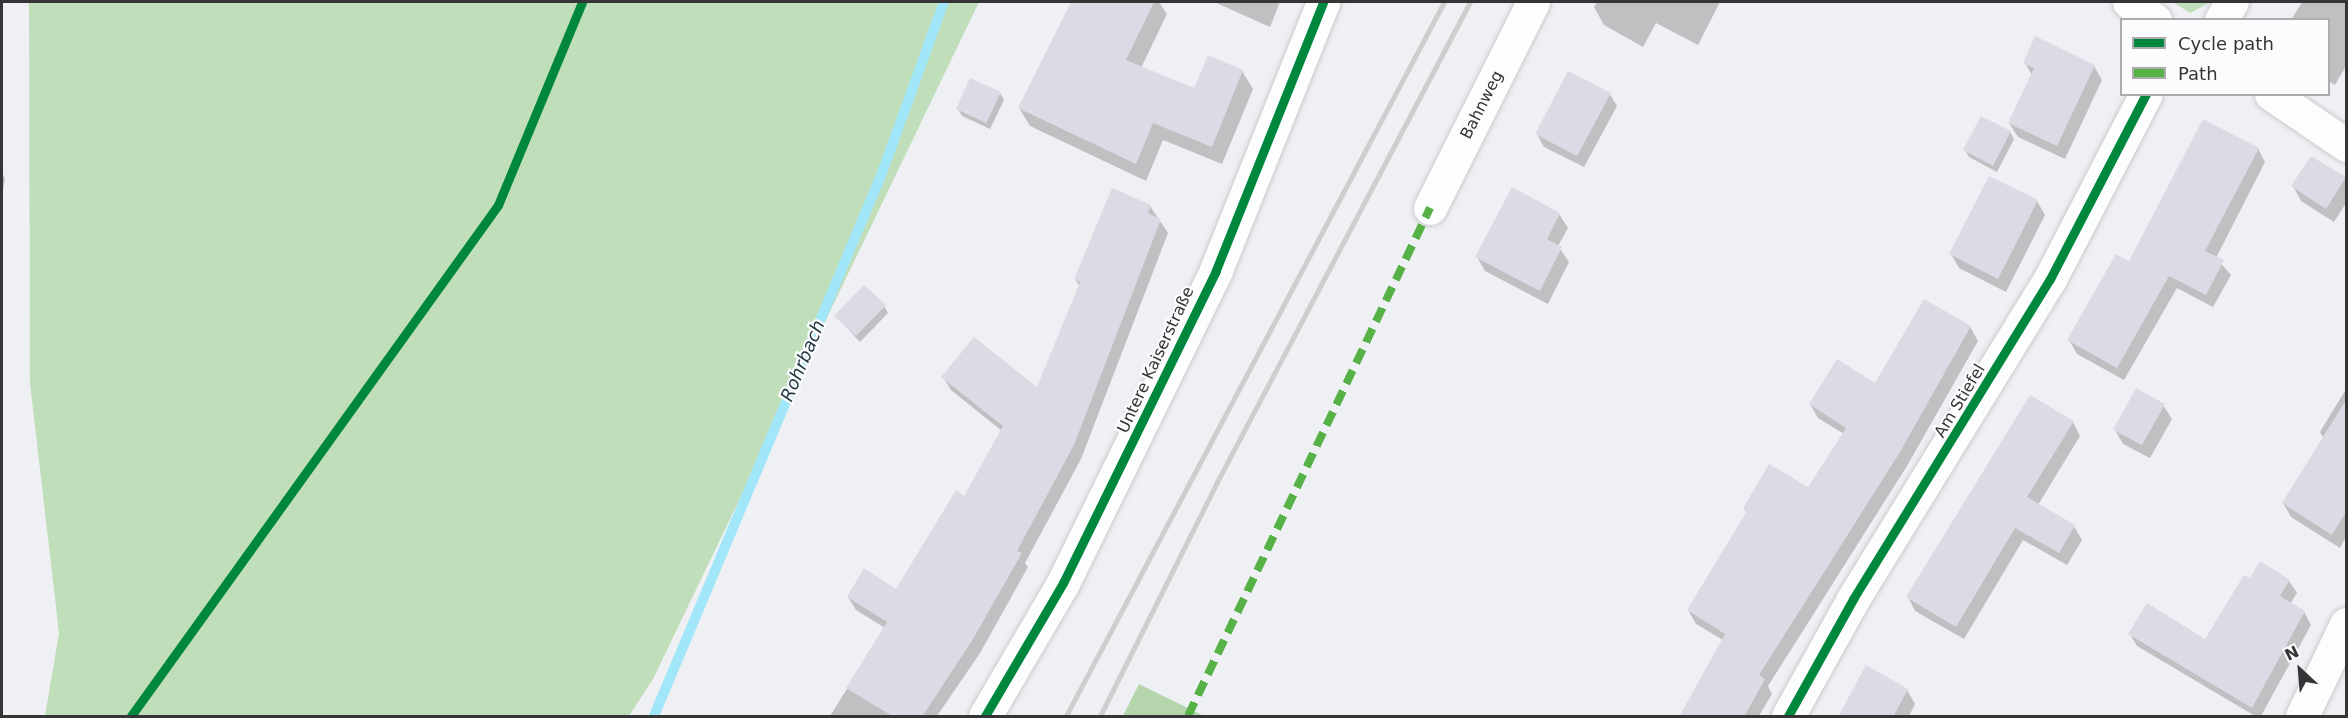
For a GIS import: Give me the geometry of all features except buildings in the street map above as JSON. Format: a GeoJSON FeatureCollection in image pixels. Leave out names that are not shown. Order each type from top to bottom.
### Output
{"type":"FeatureCollection","features":[{"type":"Feature","properties":{"kind":"street","name":"Untere Kaiserstraße"},"geometry":{"type":"LineString","coordinates":[[986,717],[1063,583],[1206,291],[1323,2]]}},
{"type":"Feature","properties":{"kind":"street","name":"Bahnweg"},"geometry":{"type":"LineString","coordinates":[[1430,208],[1533,2]]}},
{"type":"Feature","properties":{"kind":"street"},"geometry":{"type":"LineString","coordinates":[[2129,2],[2152,18]]}},
{"type":"Feature","properties":{"kind":"street"},"geometry":{"type":"LineString","coordinates":[[2222,18],[2232,2]]}},
{"type":"Feature","properties":{"kind":"street","name":"Am Stiefel"},"geometry":{"type":"LineString","coordinates":[[1788,717],[1853,599],[2050,279],[2145,96]]}},
{"type":"Feature","properties":{"kind":"street"},"geometry":{"type":"LineString","coordinates":[[2274,96],[2346,145]]}},
{"type":"Feature","properties":{"kind":"street"},"geometry":{"type":"LineString","coordinates":[[2302,717],[2346,624]]}},
{"type":"Feature","properties":{"kind":"green space"},"geometry":{"type":"Polygon","coordinates":[[[29,2],[979,2],[653,679],[629,716],[45,716],[59,633],[30,383],[29,2]]]}},
{"type":"Feature","properties":{"kind":"green space"},"geometry":{"type":"Polygon","coordinates":[[[2173,2],[2211,2],[2190,13],[2173,2]]]}},
{"type":"Feature","properties":{"kind":"green space"},"geometry":{"type":"Polygon","coordinates":[[[1139,684],[1204,716],[1123,716],[1139,684]]]}},
{"type":"Feature","properties":{"kind":"waterway","name":"Rohrbach"},"geometry":{"type":"LineString","coordinates":[[654,716],[882,173],[944,2]]}},
{"type":"Feature","properties":{"kind":"railway"},"geometry":{"type":"LineString","coordinates":[[1066,716],[1444,2]]}},
{"type":"Feature","properties":{"kind":"railway"},"geometry":{"type":"LineString","coordinates":[[1100,716],[1216,484],[1470,2]]}},
{"type":"Feature","properties":{"kind":"marked path"},"geometry":{"type":"LineString","coordinates":[[1188,716],[1430,208]]}},
{"type":"Feature","properties":{"kind":"cycle path"},"geometry":{"type":"LineString","coordinates":[[131,716],[498,205],[582,2]]}},
{"type":"Feature","properties":{"kind":"cycle path"},"geometry":{"type":"LineString","coordinates":[[985,716],[1063,583],[1216,270],[1323,2]]}},
{"type":"Feature","properties":{"kind":"cycle path"},"geometry":{"type":"LineString","coordinates":[[1788,716],[1853,599],[2050,279],[2145,96]]}}]}
